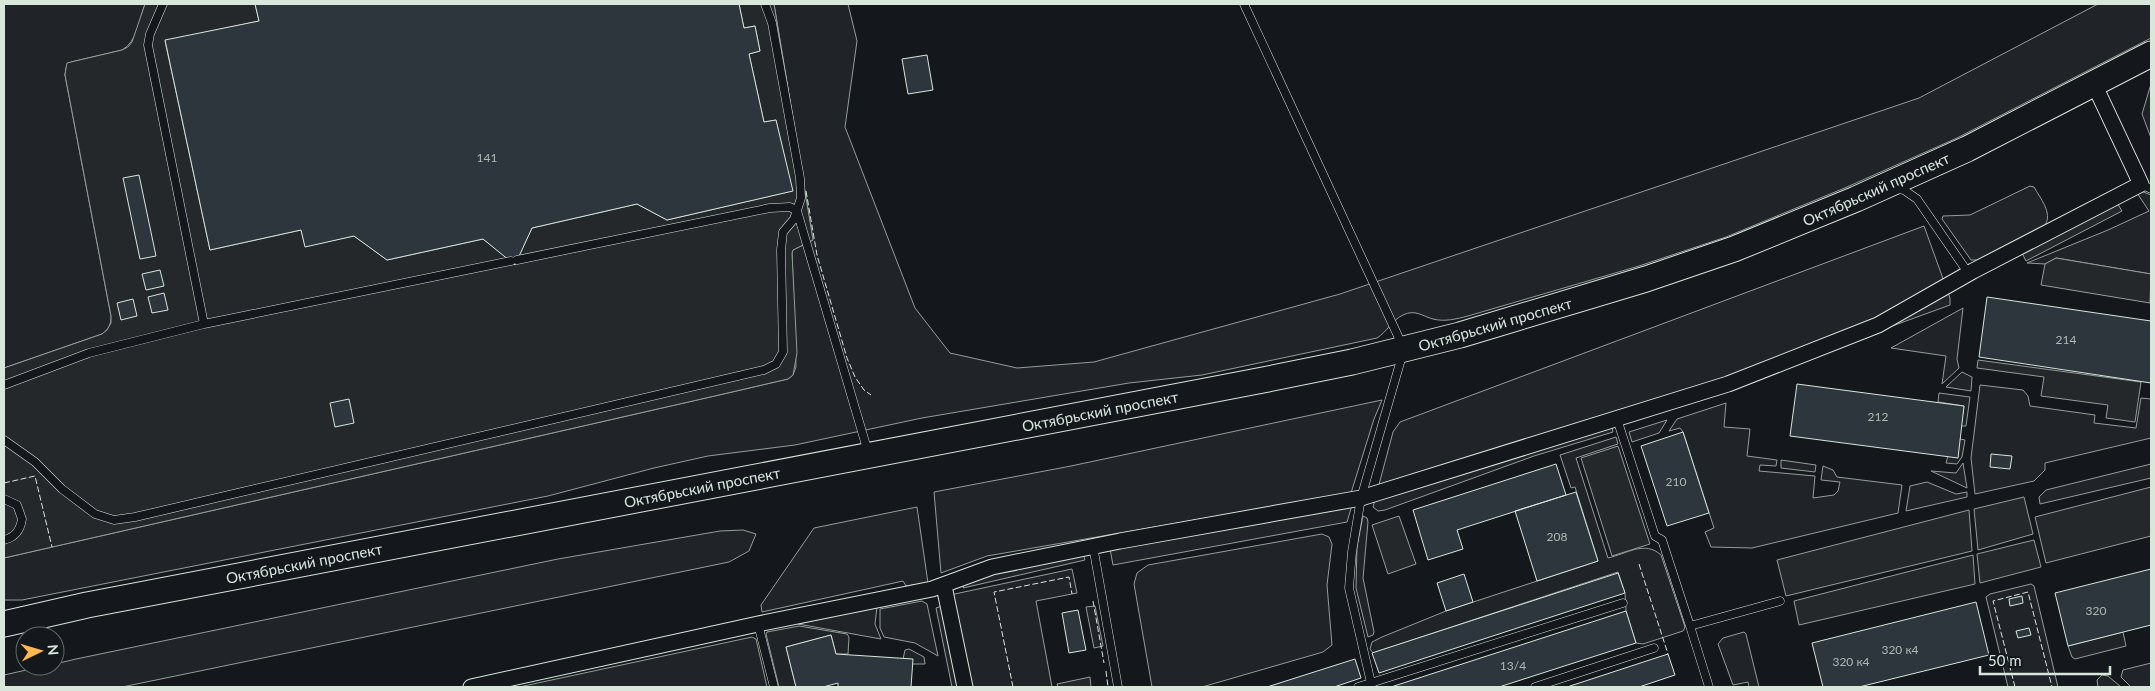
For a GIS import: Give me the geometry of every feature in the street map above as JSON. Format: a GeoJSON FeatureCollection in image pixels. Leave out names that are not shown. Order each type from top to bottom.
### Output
{"type":"FeatureCollection","features":[{"type":"Feature","properties":{"kind":"main road","name":"Октябрьский проспект"},"geometry":{"type":"LineString","coordinates":[[4,624],[107,601],[1263,380],[1404,349],[1536,313],[1734,249],[1884,187],[1967,149],[2151,54]]}},
{"type":"Feature","properties":{"kind":"street"},"geometry":{"type":"LineString","coordinates":[[471,687],[758,624],[944,586],[992,567],[1093,546],[1361,498],[1728,384],[1878,325],[1969,274],[2146,186],[2094,84]]}},
{"type":"Feature","properties":{"kind":"street"},"geometry":{"type":"LineString","coordinates":[[944,586],[965,687]]}},
{"type":"Feature","properties":{"kind":"lane"},"geometry":{"type":"LineString","coordinates":[[163,4],[150,34],[148,45],[204,324]]}},
{"type":"Feature","properties":{"kind":"lane"},"geometry":{"type":"LineString","coordinates":[[4,440],[35,462],[62,489],[95,514],[114,520],[144,515],[764,370],[776,364],[783,352],[781,250],[783,232],[794,219],[801,198],[800,178],[772,24],[765,4]]}},
{"type":"Feature","properties":{"kind":"lane"},"geometry":{"type":"LineString","coordinates":[[1244,4],[1404,349],[1361,498],[1352,552],[1349,588],[1371,685]]}},
{"type":"Feature","properties":{"kind":"lane"},"geometry":{"type":"LineString","coordinates":[[1884,187],[1904,190],[1917,199],[1969,274]]}},
{"type":"Feature","properties":{"kind":"lane"},"geometry":{"type":"LineString","coordinates":[[4,385],[89,353],[204,324],[770,208],[790,207],[797,210]]}},
{"type":"Feature","properties":{"kind":"lane"},"geometry":{"type":"LineString","coordinates":[[797,210],[869,454]]}},
{"type":"Feature","properties":{"kind":"lane"},"geometry":{"type":"LineString","coordinates":[[1617,419],[1655,536],[1662,540],[1710,687]]}},
{"type":"Feature","properties":{"kind":"lane"},"geometry":{"type":"LineString","coordinates":[[4,499],[17,505],[22,519],[18,533],[12,538],[4,540]]}},
{"type":"Feature","properties":{"kind":"lane"},"geometry":{"type":"LineString","coordinates":[[1093,546],[1118,687]]}},
{"type":"Feature","properties":{"kind":"lane"},"geometry":{"type":"LineString","coordinates":[[1690,626],[1780,601]]}},
{"type":"Feature","properties":{"kind":"lane"},"geometry":{"type":"LineString","coordinates":[[1358,687],[1371,685],[1623,603]]}},
{"type":"Feature","properties":{"kind":"lane"},"geometry":{"type":"LineString","coordinates":[[758,624],[774,687]]}},
{"type":"Feature","properties":{"kind":"lane"},"geometry":{"type":"LineString","coordinates":[[1535,687],[1654,648]]}},
{"type":"Feature","properties":{"kind":"shaded area"},"geometry":{"type":"Polygon","coordinates":[[[4,4],[145,4],[137,30],[127,46],[122,50],[71,62],[66,68],[65,75],[111,316],[110,324],[102,334],[4,368],[4,4]]]}},
{"type":"Feature","properties":{"kind":"shaded area"},"geometry":{"type":"Polygon","coordinates":[[[145,4],[255,4],[259,21],[165,41],[210,250],[301,230],[305,246],[354,236],[387,260],[483,239],[515,264],[532,228],[637,204],[667,220],[792,191],[776,120],[764,122],[749,54],[760,51],[755,26],[744,28],[739,4],[774,4],[813,240],[793,250],[792,253],[797,353],[793,375],[788,379],[4,558],[4,368],[102,334],[111,323],[65,75],[67,63],[128,47],[132,42],[145,4]]]}},
{"type":"Feature","properties":{"kind":"shaded area"},"geometry":{"type":"Polygon","coordinates":[[[774,4],[848,4],[857,41],[845,127],[915,308],[950,353],[1017,368],[1094,362],[1340,294],[1919,98],[2098,4],[2151,4],[2151,38],[1957,138],[1847,187],[1726,237],[1639,266],[1464,317],[1442,320],[1415,313],[1407,313],[1399,317],[1377,338],[1202,375],[1129,383],[922,418],[795,445],[708,456],[548,496],[22,600],[4,600],[4,558],[788,379],[793,375],[796,367],[792,253],[793,250],[813,240],[774,4]]]}},
{"type":"Feature","properties":{"kind":"shaded area"},"geometry":{"type":"Polygon","coordinates":[[[2151,84],[2151,138],[2142,114],[2151,84]]]}},
{"type":"Feature","properties":{"kind":"shaded area"},"geometry":{"type":"Polygon","coordinates":[[[2030,186],[2034,187],[2047,211],[2048,216],[2045,225],[1977,260],[1971,260],[1942,219],[1943,216],[1970,215],[2030,186]]]}},
{"type":"Feature","properties":{"kind":"shaded area"},"geometry":{"type":"Polygon","coordinates":[[[2141,191],[2151,195],[2151,274],[2056,258],[2045,264],[2027,263],[2149,211],[2137,193],[2141,191]]]}},
{"type":"Feature","properties":{"kind":"shaded area"},"geometry":{"type":"Polygon","coordinates":[[[2116,201],[2122,211],[2026,261],[2021,251],[2116,201]]]}},
{"type":"Feature","properties":{"kind":"shaded area"},"geometry":{"type":"Polygon","coordinates":[[[1924,226],[1950,298],[1950,305],[1612,428],[1613,432],[1534,456],[1385,510],[1378,511],[1373,507],[1393,432],[1400,422],[1924,226]]]}},
{"type":"Feature","properties":{"kind":"shaded area"},"geometry":{"type":"Polygon","coordinates":[[[2056,258],[2151,274],[2150,303],[2041,285],[2045,264],[2056,258]]]}},
{"type":"Feature","properties":{"kind":"shaded area"},"geometry":{"type":"Polygon","coordinates":[[[1963,308],[1957,359],[1959,368],[1942,384],[1946,356],[1891,348],[1963,308]]]}},
{"type":"Feature","properties":{"kind":"shaded area"},"geometry":{"type":"Polygon","coordinates":[[[1978,360],[2141,382],[2135,422],[2106,418],[2108,405],[2041,396],[2044,377],[1977,368],[1978,360]]]}},
{"type":"Feature","properties":{"kind":"shaded area"},"geometry":{"type":"Polygon","coordinates":[[[1962,372],[1972,377],[1971,391],[1946,387],[1962,372]]]}},
{"type":"Feature","properties":{"kind":"shaded area"},"geometry":{"type":"Polygon","coordinates":[[[1980,385],[2023,390],[2028,396],[2030,406],[2095,415],[2094,423],[2136,428],[2141,398],[2151,399],[2151,438],[2045,463],[2045,470],[2034,481],[1975,494],[1971,458],[1980,385]]]}},
{"type":"Feature","properties":{"kind":"shaded area"},"geometry":{"type":"Polygon","coordinates":[[[1939,393],[1970,397],[1966,426],[1961,426],[1964,406],[1938,402],[1939,393]]]}},
{"type":"Feature","properties":{"kind":"shaded area"},"geometry":{"type":"Polygon","coordinates":[[[1382,400],[1374,419],[1351,493],[987,556],[941,573],[934,492],[1071,466],[1382,400]]]}},
{"type":"Feature","properties":{"kind":"shaded area"},"geometry":{"type":"Polygon","coordinates":[[[1726,403],[1724,427],[1750,429],[1747,456],[1777,460],[1776,466],[1760,465],[1759,471],[1815,476],[1813,498],[1834,495],[1838,491],[1840,482],[1821,480],[1823,466],[1833,470],[1837,477],[1902,485],[1898,513],[1752,548],[1711,547],[1705,532],[1714,528],[1683,432],[1680,428],[1669,431],[1677,419],[1726,403]]]}},
{"type":"Feature","properties":{"kind":"shaded area"},"geometry":{"type":"Polygon","coordinates":[[[1667,420],[1659,433],[1632,442],[1629,432],[1667,420]]]}},
{"type":"Feature","properties":{"kind":"shaded area"},"geometry":{"type":"Polygon","coordinates":[[[1616,437],[1618,444],[1576,458],[1608,558],[1642,548],[1655,551],[1661,555],[1685,627],[1683,631],[1643,644],[1636,643],[1626,611],[1625,593],[1618,572],[1373,653],[1370,649],[1372,642],[1382,637],[1446,611],[1598,561],[1575,487],[1571,488],[1560,455],[1616,437]]]}},
{"type":"Feature","properties":{"kind":"shaded area"},"geometry":{"type":"Polygon","coordinates":[[[1960,439],[1965,440],[1962,457],[1957,464],[1946,463],[1948,456],[1960,439]]]}},
{"type":"Feature","properties":{"kind":"shaded area"},"geometry":{"type":"Polygon","coordinates":[[[1618,446],[1650,544],[1612,556],[1581,458],[1618,446]]]}},
{"type":"Feature","properties":{"kind":"shaded area"},"geometry":{"type":"Polygon","coordinates":[[[1781,460],[1816,465],[1815,472],[1781,468],[1781,460]]]}},
{"type":"Feature","properties":{"kind":"shaded area"},"geometry":{"type":"Polygon","coordinates":[[[1963,463],[1967,488],[1931,471],[1956,473],[1963,463]]]}},
{"type":"Feature","properties":{"kind":"shaded area"},"geometry":{"type":"Polygon","coordinates":[[[2151,464],[2151,478],[2040,504],[2039,497],[2046,490],[2151,464]]]}},
{"type":"Feature","properties":{"kind":"shaded area"},"geometry":{"type":"Polygon","coordinates":[[[1927,482],[1956,494],[1967,492],[1967,497],[1906,511],[1910,486],[1927,482]]]}},
{"type":"Feature","properties":{"kind":"shaded area"},"geometry":{"type":"Polygon","coordinates":[[[2151,487],[2151,536],[2046,563],[2035,517],[2151,487]]]}},
{"type":"Feature","properties":{"kind":"shaded area"},"geometry":{"type":"Polygon","coordinates":[[[2024,497],[2033,534],[1978,550],[1974,509],[2024,497]]]}},
{"type":"Feature","properties":{"kind":"shaded area"},"geometry":{"type":"Polygon","coordinates":[[[1352,505],[1347,522],[1113,565],[1110,549],[1352,505]]]}},
{"type":"Feature","properties":{"kind":"shaded area"},"geometry":{"type":"Polygon","coordinates":[[[917,507],[928,583],[906,586],[903,581],[762,612],[761,605],[814,528],[917,507]]]}},
{"type":"Feature","properties":{"kind":"shaded area"},"geometry":{"type":"Polygon","coordinates":[[[1969,510],[1972,551],[1786,596],[1777,560],[1969,510]]]}},
{"type":"Feature","properties":{"kind":"shaded area"},"geometry":{"type":"Polygon","coordinates":[[[1363,516],[1367,518],[1368,522],[1363,578],[1374,632],[1373,635],[1368,637],[1356,588],[1357,547],[1363,516]]]}},
{"type":"Feature","properties":{"kind":"shaded area"},"geometry":{"type":"Polygon","coordinates":[[[1399,516],[1416,564],[1388,574],[1372,525],[1399,516]]]}},
{"type":"Feature","properties":{"kind":"shaded area"},"geometry":{"type":"Polygon","coordinates":[[[743,530],[756,534],[749,551],[729,562],[122,687],[4,687],[4,675],[15,673],[15,676],[65,676],[65,662],[76,659],[558,559],[720,531],[743,530]]]}},
{"type":"Feature","properties":{"kind":"shaded area"},"geometry":{"type":"Polygon","coordinates":[[[1322,534],[1329,537],[1332,544],[1327,585],[1332,645],[1323,652],[1202,687],[1152,687],[1134,584],[1137,573],[1148,565],[1322,534]]]}},
{"type":"Feature","properties":{"kind":"shaded area"},"geometry":{"type":"Polygon","coordinates":[[[2034,540],[2041,567],[1980,583],[1977,554],[2034,540]]]}},
{"type":"Feature","properties":{"kind":"shaded area"},"geometry":{"type":"Polygon","coordinates":[[[1083,553],[1085,560],[963,588],[965,582],[997,571],[1083,553]]]}},
{"type":"Feature","properties":{"kind":"shaded area"},"geometry":{"type":"Polygon","coordinates":[[[1973,555],[1975,584],[1799,625],[1794,601],[1973,555]]]}},
{"type":"Feature","properties":{"kind":"shaded area"},"geometry":{"type":"Polygon","coordinates":[[[1072,569],[1077,593],[1036,601],[1052,687],[968,687],[950,595],[1072,569]]]}},
{"type":"Feature","properties":{"kind":"shaded area"},"geometry":{"type":"Polygon","coordinates":[[[2031,584],[2034,586],[2058,687],[2008,687],[1986,597],[1990,594],[2031,584]]]}},
{"type":"Feature","properties":{"kind":"shaded area"},"geometry":{"type":"Polygon","coordinates":[[[922,601],[927,604],[938,656],[915,643],[884,637],[880,628],[880,609],[922,601]]]}},
{"type":"Feature","properties":{"kind":"shaded area"},"geometry":{"type":"Polygon","coordinates":[[[945,605],[961,687],[952,687],[936,608],[945,605]]]}},
{"type":"Feature","properties":{"kind":"shaded area"},"geometry":{"type":"Polygon","coordinates":[[[1095,606],[1103,646],[1094,648],[1086,607],[1095,606]]]}},
{"type":"Feature","properties":{"kind":"shaded area"},"geometry":{"type":"Polygon","coordinates":[[[877,607],[875,624],[881,639],[798,624],[877,607]]]}},
{"type":"Feature","properties":{"kind":"shaded area"},"geometry":{"type":"Polygon","coordinates":[[[799,626],[847,634],[849,637],[848,654],[836,654],[831,635],[786,647],[796,687],[779,687],[766,634],[767,632],[799,626]]]}},
{"type":"Feature","properties":{"kind":"shaded area"},"geometry":{"type":"Polygon","coordinates":[[[1744,632],[1759,687],[1749,687],[1748,682],[1733,685],[1718,644],[1723,638],[1744,632]]]}},
{"type":"Feature","properties":{"kind":"shaded area"},"geometry":{"type":"Polygon","coordinates":[[[2123,632],[2126,646],[2075,659],[2072,657],[2068,646],[2123,632]]]}},
{"type":"Feature","properties":{"kind":"shaded area"},"geometry":{"type":"Polygon","coordinates":[[[752,637],[756,639],[767,687],[519,687],[752,637]]]}},
{"type":"Feature","properties":{"kind":"shaded area"},"geometry":{"type":"Polygon","coordinates":[[[909,649],[924,657],[925,664],[912,664],[903,659],[905,650],[909,649]]]}},
{"type":"Feature","properties":{"kind":"shaded area"},"geometry":{"type":"Polygon","coordinates":[[[2151,663],[2151,687],[2131,687],[2121,677],[2123,670],[2151,663]]]}},
{"type":"Feature","properties":{"kind":"shaded area"},"geometry":{"type":"Polygon","coordinates":[[[2102,675],[2108,676],[2121,687],[2098,687],[2097,680],[2102,675]]]}},
{"type":"Feature","properties":{"kind":"shaded area"},"geometry":{"type":"Polygon","coordinates":[[[1090,677],[1091,687],[1058,687],[1057,684],[1090,677]]]}},
{"type":"Feature","properties":{"kind":"building"},"geometry":{"type":"Polygon","coordinates":[[[255,4],[739,4],[744,28],[755,26],[760,51],[749,54],[764,122],[776,120],[793,191],[667,220],[637,204],[532,228],[515,265],[483,239],[387,260],[354,236],[305,247],[301,230],[210,250],[165,40],[259,21],[255,4]]]}},
{"type":"Feature","properties":{"kind":"building"},"geometry":{"type":"Polygon","coordinates":[[[927,55],[933,90],[908,94],[902,59],[927,55]]]}},
{"type":"Feature","properties":{"kind":"building"},"geometry":{"type":"Polygon","coordinates":[[[139,175],[156,256],[140,259],[123,178],[139,175]]]}},
{"type":"Feature","properties":{"kind":"building"},"geometry":{"type":"Polygon","coordinates":[[[160,270],[164,286],[146,290],[142,274],[160,270]]]}},
{"type":"Feature","properties":{"kind":"building"},"geometry":{"type":"Polygon","coordinates":[[[164,293],[168,310],[152,313],[148,297],[164,293]]]}},
{"type":"Feature","properties":{"kind":"building"},"geometry":{"type":"Polygon","coordinates":[[[1987,297],[2151,321],[2151,383],[1979,357],[1987,297]]]}},
{"type":"Feature","properties":{"kind":"building"},"geometry":{"type":"Polygon","coordinates":[[[133,299],[137,316],[121,320],[117,303],[133,299]]]}},
{"type":"Feature","properties":{"kind":"building"},"geometry":{"type":"Polygon","coordinates":[[[1797,384],[1964,406],[1958,458],[1790,436],[1797,384]]]}},
{"type":"Feature","properties":{"kind":"building"},"geometry":{"type":"Polygon","coordinates":[[[349,399],[354,423],[335,427],[330,403],[349,399]]]}},
{"type":"Feature","properties":{"kind":"building"},"geometry":{"type":"Polygon","coordinates":[[[1683,432],[1709,513],[1667,526],[1641,446],[1683,432]]]}},
{"type":"Feature","properties":{"kind":"building"},"geometry":{"type":"Polygon","coordinates":[[[1991,454],[2012,456],[2010,469],[1990,467],[1991,454]]]}},
{"type":"Feature","properties":{"kind":"building"},"geometry":{"type":"Polygon","coordinates":[[[1556,464],[1566,495],[1457,530],[1463,549],[1428,560],[1413,510],[1556,464]]]}},
{"type":"Feature","properties":{"kind":"building"},"geometry":{"type":"Polygon","coordinates":[[[1576,492],[1598,561],[1537,581],[1515,511],[1576,492]]]}},
{"type":"Feature","properties":{"kind":"building"},"geometry":{"type":"Polygon","coordinates":[[[2151,569],[2151,625],[2068,646],[2055,593],[2151,569]]]}},
{"type":"Feature","properties":{"kind":"building"},"geometry":{"type":"Polygon","coordinates":[[[1618,573],[1625,593],[1379,673],[1372,653],[1618,573]]]}},
{"type":"Feature","properties":{"kind":"building"},"geometry":{"type":"Polygon","coordinates":[[[1464,574],[1473,602],[1446,611],[1437,583],[1464,574]]]}},
{"type":"Feature","properties":{"kind":"building"},"geometry":{"type":"Polygon","coordinates":[[[2022,596],[2023,603],[2010,606],[2009,599],[2022,596]]]}},
{"type":"Feature","properties":{"kind":"building"},"geometry":{"type":"Polygon","coordinates":[[[1976,602],[1989,655],[1859,687],[1823,687],[1812,643],[1976,602]]]}},
{"type":"Feature","properties":{"kind":"building"},"geometry":{"type":"Polygon","coordinates":[[[1078,610],[1086,650],[1069,653],[1062,613],[1078,610]]]}},
{"type":"Feature","properties":{"kind":"building"},"geometry":{"type":"Polygon","coordinates":[[[1626,611],[1636,643],[1499,687],[1391,687],[1626,611]]]}},
{"type":"Feature","properties":{"kind":"building"},"geometry":{"type":"Polygon","coordinates":[[[2029,628],[2031,635],[2018,638],[2016,631],[2029,628]]]}},
{"type":"Feature","properties":{"kind":"building"},"geometry":{"type":"Polygon","coordinates":[[[831,635],[836,654],[913,659],[911,687],[838,687],[838,683],[823,687],[796,687],[786,647],[831,635]]]}},
{"type":"Feature","properties":{"kind":"building"},"geometry":{"type":"Polygon","coordinates":[[[1668,654],[1675,675],[1639,687],[1567,687],[1668,654]]]}},
{"type":"Feature","properties":{"kind":"building"},"geometry":{"type":"Polygon","coordinates":[[[1355,659],[1361,678],[1334,687],[1267,687],[1355,659]]]}},
{"type":"Feature","properties":{"kind":"fence"},"geometry":{"type":"LineString","coordinates":[[806,191],[817,255],[847,358],[855,377],[864,390],[871,395]]}},
{"type":"Feature","properties":{"kind":"fence"},"geometry":{"type":"LineString","coordinates":[[4,483],[35,476],[52,547]]}},
{"type":"Feature","properties":{"kind":"fence"},"geometry":{"type":"LineString","coordinates":[[1639,564],[1668,654]]}},
{"type":"Feature","properties":{"kind":"fence"},"geometry":{"type":"LineString","coordinates":[[1013,687],[994,592],[1069,577],[1072,594]]}},
{"type":"Feature","properties":{"kind":"fence"},"geometry":{"type":"LineString","coordinates":[[2015,687],[1993,601],[2028,592],[2052,687]]}},
{"type":"Feature","properties":{"kind":"fence"},"geometry":{"type":"LineString","coordinates":[[1093,601],[1104,663]]}},
{"type":"Feature","properties":{"kind":"fence"},"geometry":{"type":"LineString","coordinates":[[1106,671],[1108,687]]}}]}
